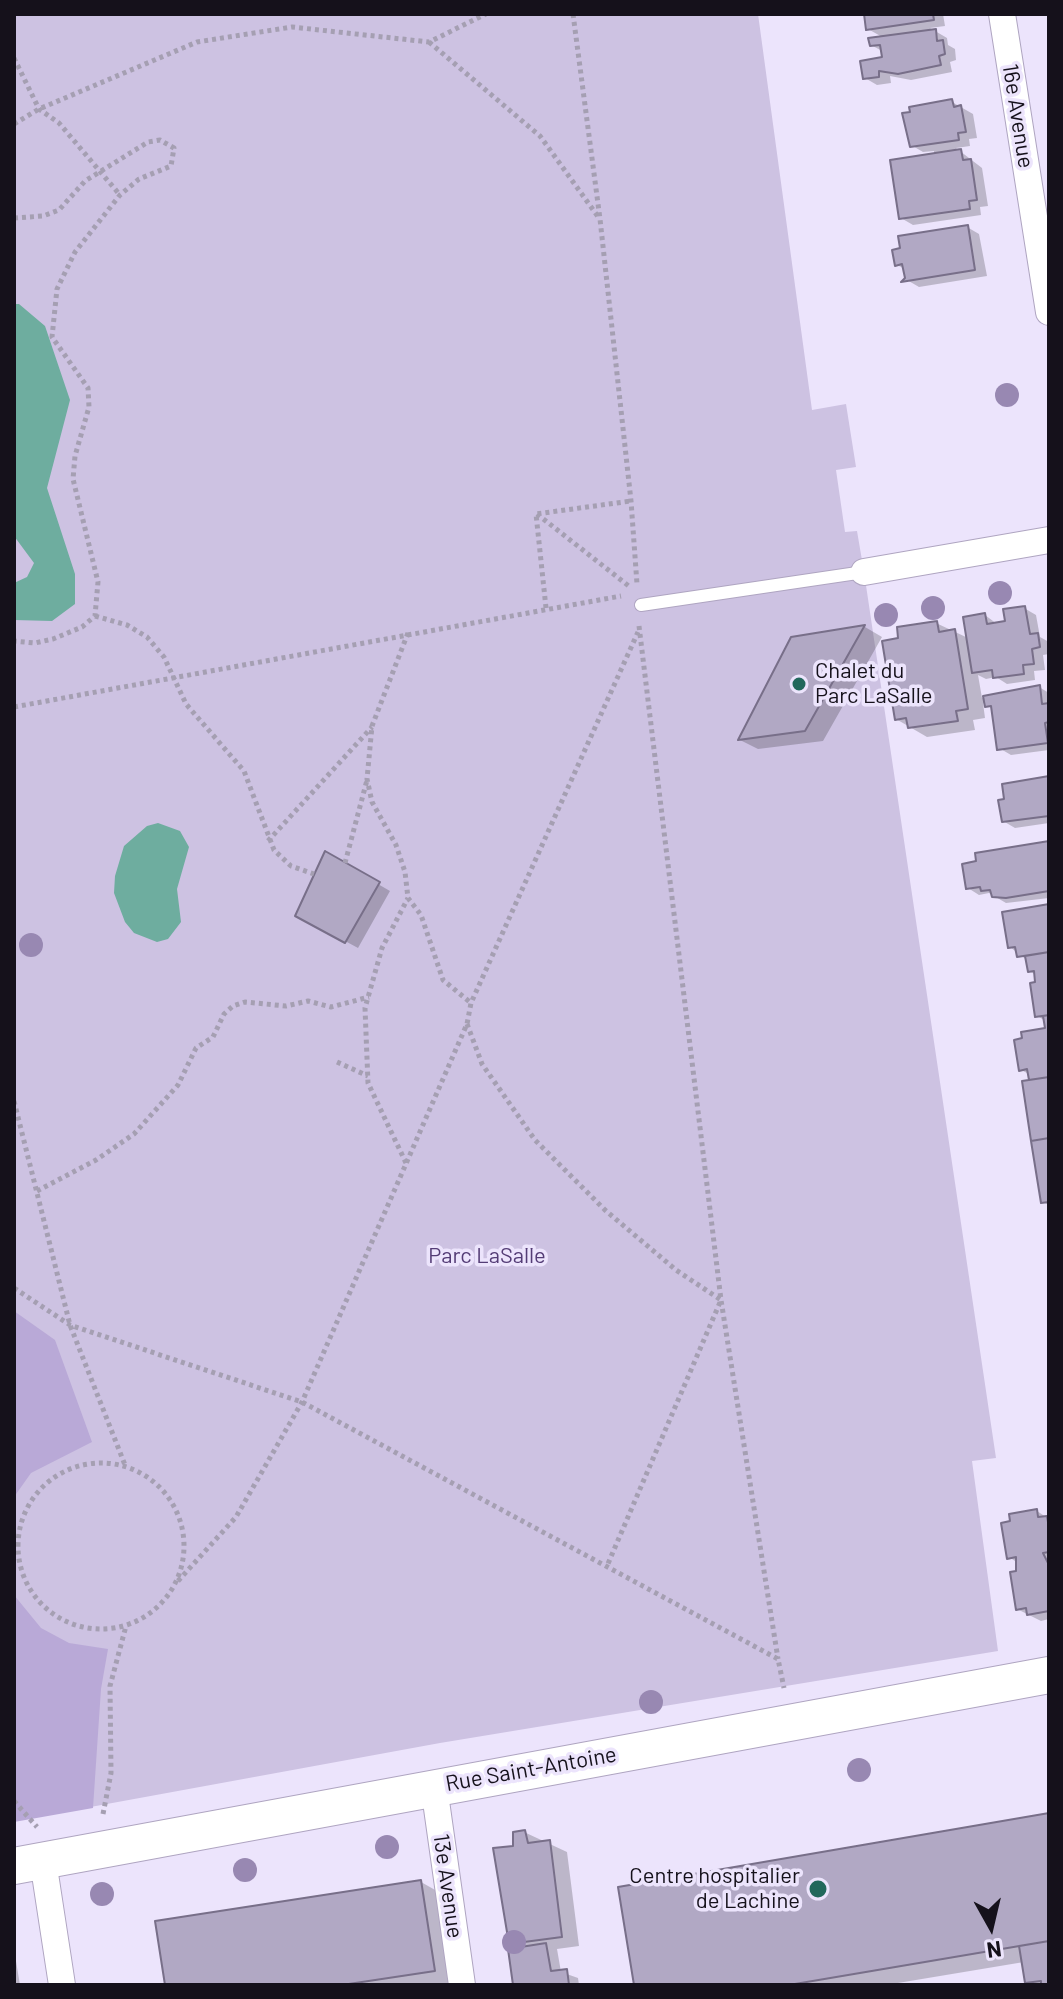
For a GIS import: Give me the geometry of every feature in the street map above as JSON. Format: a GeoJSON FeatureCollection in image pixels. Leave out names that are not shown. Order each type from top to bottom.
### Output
{"type":"FeatureCollection","features":[{"type":"Feature","properties":{"kind":"street","name":"16e Avenue"},"geometry":{"type":"LineString","coordinates":[[1002,14],[1049,312]]}},
{"type":"Feature","properties":{"kind":"street"},"geometry":{"type":"LineString","coordinates":[[864,572],[1049,540]]}},
{"type":"Feature","properties":{"kind":"street","name":"Rue Saint-Antoine"},"geometry":{"type":"LineString","coordinates":[[33,1853],[434,1787],[1049,1675]]}},
{"type":"Feature","properties":{"kind":"street","name":"13e Avenue"},"geometry":{"type":"LineString","coordinates":[[434,1787],[462,1985]]}},
{"type":"Feature","properties":{"kind":"street"},"geometry":{"type":"LineString","coordinates":[[33,1853],[62,1985]]}},
{"type":"Feature","properties":{"kind":"lane"},"geometry":{"type":"LineString","coordinates":[[639,599],[864,572]]}},
{"type":"Feature","properties":{"kind":"path"},"geometry":{"type":"LineString","coordinates":[[14,124],[39,109],[197,42],[292,27],[429,42],[486,14]]}},
{"type":"Feature","properties":{"kind":"path"},"geometry":{"type":"LineString","coordinates":[[573,14],[600,219],[631,501],[639,631],[721,1300],[785,1693]]}},
{"type":"Feature","properties":{"kind":"path"},"geometry":{"type":"LineString","coordinates":[[429,42],[540,136],[600,219]]}},
{"type":"Feature","properties":{"kind":"path"},"geometry":{"type":"LineString","coordinates":[[14,58],[39,109],[59,123],[120,195]]}},
{"type":"Feature","properties":{"kind":"path"},"geometry":{"type":"LineString","coordinates":[[14,218],[43,216],[59,210],[85,181],[148,142],[160,140],[174,148],[175,158],[171,166],[139,179],[120,195],[63,272],[57,289],[51,331],[88,388],[89,407],[75,456],[73,479],[98,582],[95,616],[82,627],[53,639],[35,643],[14,641]]}},
{"type":"Feature","properties":{"kind":"path"},"geometry":{"type":"LineString","coordinates":[[536,514],[631,501]]}},
{"type":"Feature","properties":{"kind":"path"},"geometry":{"type":"LineString","coordinates":[[536,514],[639,599]]}},
{"type":"Feature","properties":{"kind":"path"},"geometry":{"type":"LineString","coordinates":[[536,514],[546,608]]}},
{"type":"Feature","properties":{"kind":"path"},"geometry":{"type":"LineString","coordinates":[[14,707],[546,608],[639,599]]}},
{"type":"Feature","properties":{"kind":"path"},"geometry":{"type":"LineString","coordinates":[[95,616],[127,625],[147,637],[164,657],[186,704],[204,729],[244,771],[268,841],[291,866],[314,874]]}},
{"type":"Feature","properties":{"kind":"path"},"geometry":{"type":"LineString","coordinates":[[178,1581],[186,1546],[181,1520],[170,1496],[151,1478],[125,1465],[96,1462],[68,1469],[44,1485],[26,1508],[18,1536],[19,1565],[31,1592],[51,1613],[73,1624],[100,1629],[126,1626],[150,1614],[236,1517],[302,1402],[467,1024],[471,1003],[639,631]]}},
{"type":"Feature","properties":{"kind":"path"},"geometry":{"type":"LineString","coordinates":[[345,863],[367,779],[372,726],[408,633]]}},
{"type":"Feature","properties":{"kind":"path"},"geometry":{"type":"LineString","coordinates":[[268,841],[372,726]]}},
{"type":"Feature","properties":{"kind":"path"},"geometry":{"type":"LineString","coordinates":[[367,779],[372,802],[401,858],[408,898],[421,915],[443,980],[471,1003]]}},
{"type":"Feature","properties":{"kind":"path"},"geometry":{"type":"LineString","coordinates":[[406,1164],[374,1098],[368,1076],[365,1008],[382,948],[408,898]]}},
{"type":"Feature","properties":{"kind":"path"},"geometry":{"type":"LineString","coordinates":[[37,1191],[96,1160],[134,1134],[178,1085],[196,1048],[213,1037],[224,1014],[233,1006],[245,1002],[286,1006],[308,1001],[331,1007],[369,997]]}},
{"type":"Feature","properties":{"kind":"path"},"geometry":{"type":"LineString","coordinates":[[467,1024],[482,1064],[535,1140],[605,1210],[676,1270],[721,1300]]}},
{"type":"Feature","properties":{"kind":"path"},"geometry":{"type":"LineString","coordinates":[[337,1062],[368,1076]]}},
{"type":"Feature","properties":{"kind":"path"},"geometry":{"type":"LineString","coordinates":[[14,1101],[70,1325],[125,1465]]}},
{"type":"Feature","properties":{"kind":"path"},"geometry":{"type":"LineString","coordinates":[[14,1288],[70,1325],[302,1402],[778,1659]]}},
{"type":"Feature","properties":{"kind":"path"},"geometry":{"type":"LineString","coordinates":[[607,1566],[721,1300]]}},
{"type":"Feature","properties":{"kind":"path"},"geometry":{"type":"LineString","coordinates":[[102,1819],[111,1773],[110,1686],[126,1626]]}},
{"type":"Feature","properties":{"kind":"path"},"geometry":{"type":"LineString","coordinates":[[14,1801],[33,1853]]}},
{"type":"Feature","properties":{"kind":"green space","name":"Parc LaSalle"},"geometry":{"type":"Polygon","coordinates":[[[14,14],[758,14],[812,410],[846,404],[856,467],[836,470],[845,532],[857,531],[864,572],[996,1458],[972,1461],[998,1651],[440,1743],[14,1821],[14,14]]]}},
{"type":"Feature","properties":{"kind":"shaded area"},"geometry":{"type":"Polygon","coordinates":[[[14,304],[19,304],[45,326],[70,400],[47,488],[75,574],[75,604],[52,621],[14,620],[14,583],[27,577],[34,563],[14,536],[14,304]]]}},
{"type":"Feature","properties":{"kind":"shaded area"},"geometry":{"type":"Polygon","coordinates":[[[158,823],[180,831],[189,847],[177,889],[181,922],[168,939],[157,942],[134,933],[125,922],[114,893],[115,876],[124,846],[147,826],[158,823]]]}},
{"type":"Feature","properties":{"kind":"shaded area"},"geometry":{"type":"Polygon","coordinates":[[[14,1311],[55,1340],[92,1442],[31,1473],[14,1497],[14,1311]]]}},
{"type":"Feature","properties":{"kind":"shaded area"},"geometry":{"type":"Polygon","coordinates":[[[14,1595],[41,1628],[69,1643],[108,1649],[101,1689],[93,1808],[14,1822],[14,1595]]]}},
{"type":"Feature","properties":{"kind":"building"},"geometry":{"type":"Polygon","coordinates":[[[864,14],[933,14],[934,20],[866,30],[864,14]]]}},
{"type":"Feature","properties":{"kind":"building"},"geometry":{"type":"Polygon","coordinates":[[[936,29],[937,41],[943,40],[945,54],[939,56],[941,65],[898,74],[879,71],[879,77],[863,79],[860,61],[882,57],[880,45],[870,46],[868,38],[936,29]]]}},
{"type":"Feature","properties":{"kind":"building"},"geometry":{"type":"Polygon","coordinates":[[[952,99],[954,107],[961,105],[966,132],[958,133],[959,140],[910,147],[902,113],[910,112],[909,107],[952,99]]]}},
{"type":"Feature","properties":{"kind":"building"},"geometry":{"type":"Polygon","coordinates":[[[961,149],[963,160],[971,159],[977,200],[969,201],[970,209],[899,219],[890,160],[961,149]]]}},
{"type":"Feature","properties":{"kind":"building"},"geometry":{"type":"Polygon","coordinates":[[[968,225],[975,270],[901,282],[905,278],[902,264],[895,266],[892,250],[900,248],[898,236],[968,225]]]}},
{"type":"Feature","properties":{"kind":"building"},"geometry":{"type":"Polygon","coordinates":[[[1025,606],[1030,634],[1038,633],[1040,647],[1032,649],[1034,664],[1023,665],[1024,674],[993,678],[992,670],[972,673],[963,617],[985,613],[987,624],[1005,621],[1003,609],[1025,606]]]}},
{"type":"Feature","properties":{"kind":"building"},"geometry":{"type":"Polygon","coordinates":[[[937,621],[939,632],[955,629],[968,709],[956,711],[958,721],[908,728],[906,718],[895,720],[882,641],[898,638],[897,627],[937,621]]]}},
{"type":"Feature","properties":{"kind":"building","name":"Chalet du Parc LaSalle"},"geometry":{"type":"Polygon","coordinates":[[[865,625],[805,731],[738,740],[791,637],[865,625]]]}},
{"type":"Feature","properties":{"kind":"building"},"geometry":{"type":"Polygon","coordinates":[[[1040,685],[1042,704],[1049,703],[1049,722],[1045,723],[1048,743],[997,750],[991,706],[985,707],[983,696],[1040,685]]]}},
{"type":"Feature","properties":{"kind":"building"},"geometry":{"type":"Polygon","coordinates":[[[1049,776],[1049,816],[1002,822],[998,800],[1004,799],[1002,784],[1049,776]]]}},
{"type":"Feature","properties":{"kind":"building"},"geometry":{"type":"Polygon","coordinates":[[[1049,841],[1049,891],[1006,898],[992,897],[990,890],[981,891],[980,887],[966,889],[962,864],[976,861],[975,853],[1049,841]]]}},
{"type":"Feature","properties":{"kind":"building"},"geometry":{"type":"Polygon","coordinates":[[[325,851],[380,882],[345,943],[295,916],[325,851]]]}},
{"type":"Feature","properties":{"kind":"building"},"geometry":{"type":"Polygon","coordinates":[[[1049,904],[1049,952],[1017,957],[1015,947],[1008,948],[1002,912],[1049,904]]]}},
{"type":"Feature","properties":{"kind":"building"},"geometry":{"type":"Polygon","coordinates":[[[1049,952],[1049,1015],[1035,1017],[1030,983],[1035,982],[1034,971],[1028,972],[1025,956],[1049,952]]]}},
{"type":"Feature","properties":{"kind":"building"},"geometry":{"type":"Polygon","coordinates":[[[1049,1015],[1049,1077],[1029,1080],[1027,1069],[1019,1071],[1014,1040],[1022,1038],[1021,1032],[1045,1028],[1043,1016],[1049,1015]]]}},
{"type":"Feature","properties":{"kind":"building"},"geometry":{"type":"Polygon","coordinates":[[[1049,1077],[1049,1138],[1031,1141],[1022,1081],[1049,1077]]]}},
{"type":"Feature","properties":{"kind":"building"},"geometry":{"type":"Polygon","coordinates":[[[1049,1138],[1049,1202],[1041,1203],[1031,1141],[1049,1138]]]}},
{"type":"Feature","properties":{"kind":"building"},"geometry":{"type":"Polygon","coordinates":[[[1037,1509],[1038,1517],[1047,1516],[1049,1528],[1049,1552],[1043,1553],[1049,1565],[1049,1611],[1027,1615],[1026,1608],[1016,1610],[1010,1572],[1016,1571],[1016,1557],[1007,1559],[1001,1523],[1010,1521],[1009,1514],[1037,1509]]]}},
{"type":"Feature","properties":{"kind":"building"},"geometry":{"type":"Polygon","coordinates":[[[1049,1813],[1049,1941],[789,1985],[634,1985],[618,1887],[1049,1813]]]}},
{"type":"Feature","properties":{"kind":"building"},"geometry":{"type":"Polygon","coordinates":[[[525,1830],[528,1843],[550,1840],[562,1937],[509,1944],[493,1848],[513,1846],[513,1832],[525,1830]]]}},
{"type":"Feature","properties":{"kind":"building"},"geometry":{"type":"Polygon","coordinates":[[[421,1880],[435,1971],[342,1985],[165,1985],[155,1921],[421,1880]]]}},
{"type":"Feature","properties":{"kind":"building"},"geometry":{"type":"Polygon","coordinates":[[[1049,1941],[1049,1985],[1041,1985],[1041,1981],[1025,1983],[1019,1946],[1049,1941]]]}},
{"type":"Feature","properties":{"kind":"building"},"geometry":{"type":"Polygon","coordinates":[[[546,1943],[551,1971],[567,1969],[569,1985],[513,1985],[508,1949],[546,1943]]]}},
{"type":"Feature","properties":{"kind":"place","name":"Chalet du Parc LaSalle"},"geometry":{"type":"Point","coordinates":[799,684]}},
{"type":"Feature","properties":{"kind":"place","name":"Centre hospitalier de Lachine"},"geometry":{"type":"Point","coordinates":[818,1889]}}]}
